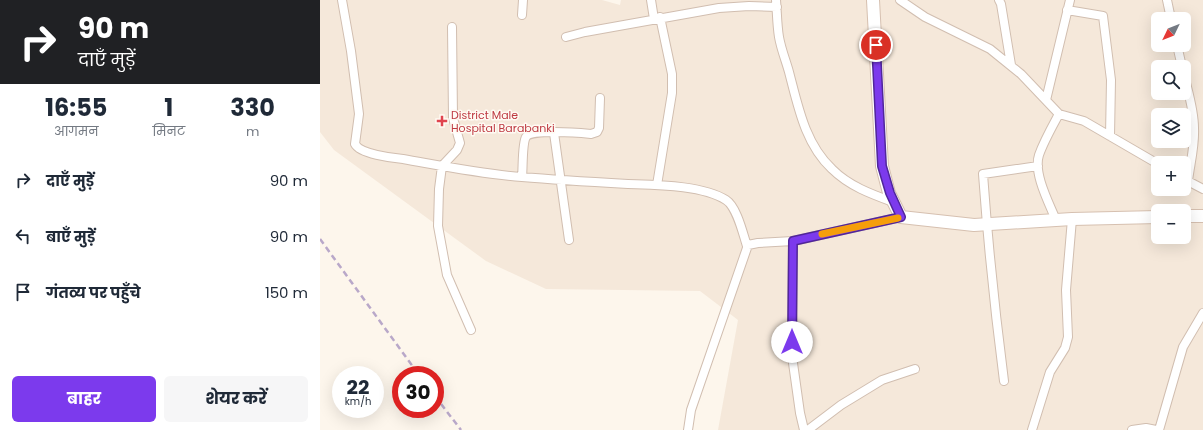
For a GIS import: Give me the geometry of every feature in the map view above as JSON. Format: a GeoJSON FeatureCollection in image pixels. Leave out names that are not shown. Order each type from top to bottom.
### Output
{"type":"FeatureCollection","features":[{"type":"Feature","properties":{"kind":"street"},"geometry":{"type":"LineString","coordinates":[[342,0],[351,51],[358,114],[355,142],[356,147],[378,155],[478,172],[522,177],[657,185],[690,189],[726,200],[730,204],[747,246],[691,410],[688,430]]}},
{"type":"Feature","properties":{"kind":"street"},"geometry":{"type":"LineString","coordinates":[[522,15],[524,0]]}},
{"type":"Feature","properties":{"kind":"street"},"geometry":{"type":"LineString","coordinates":[[651,0],[672,74],[672,92],[657,185]]}},
{"type":"Feature","properties":{"kind":"street"},"geometry":{"type":"LineString","coordinates":[[873,0],[882,166],[893,202],[901,217]]}},
{"type":"Feature","properties":{"kind":"street"},"geometry":{"type":"LineString","coordinates":[[900,0],[925,17],[990,49],[1021,74],[1059,114],[1084,121],[1151,160]]}},
{"type":"Feature","properties":{"kind":"street"},"geometry":{"type":"LineString","coordinates":[[1046,100],[1070,0]]}},
{"type":"Feature","properties":{"kind":"street"},"geometry":{"type":"LineString","coordinates":[[1167,0],[1170,12]]}},
{"type":"Feature","properties":{"kind":"street"},"geometry":{"type":"LineString","coordinates":[[1001,1],[1011,66]]}},
{"type":"Feature","properties":{"kind":"street"},"geometry":{"type":"LineString","coordinates":[[566,37],[718,4],[749,6],[777,4],[779,37],[800,112],[809,137],[831,169],[862,189],[893,202]]}},
{"type":"Feature","properties":{"kind":"street"},"geometry":{"type":"LineString","coordinates":[[1067,10],[1103,16],[1111,80],[1110,136]]}},
{"type":"Feature","properties":{"kind":"street"},"geometry":{"type":"LineString","coordinates":[[452,28],[454,118],[460,143],[457,150],[442,166],[439,189],[438,226],[447,275],[471,330]]}},
{"type":"Feature","properties":{"kind":"street"},"geometry":{"type":"LineString","coordinates":[[522,177],[524,142],[526,136],[534,133],[554,132],[591,134],[597,132],[599,128],[600,98]]}},
{"type":"Feature","properties":{"kind":"street"},"geometry":{"type":"LineString","coordinates":[[1189,100],[1194,127],[1194,142],[1191,156]]}},
{"type":"Feature","properties":{"kind":"street"},"geometry":{"type":"LineString","coordinates":[[1056,220],[1039,175],[1038,156],[1059,114]]}},
{"type":"Feature","properties":{"kind":"street"},"geometry":{"type":"LineString","coordinates":[[554,132],[570,240]]}},
{"type":"Feature","properties":{"kind":"street"},"geometry":{"type":"LineString","coordinates":[[1004,381],[994,310],[983,174],[1038,166]]}},
{"type":"Feature","properties":{"kind":"street"},"geometry":{"type":"LineString","coordinates":[[1191,183],[1203,189]]}},
{"type":"Feature","properties":{"kind":"street"},"geometry":{"type":"LineString","coordinates":[[1191,216],[1203,216]]}},
{"type":"Feature","properties":{"kind":"street"},"geometry":{"type":"LineString","coordinates":[[747,246],[752,243],[793,241],[901,217],[974,225],[1072,219],[1151,217]]}},
{"type":"Feature","properties":{"kind":"street"},"geometry":{"type":"LineString","coordinates":[[1032,430],[1050,372],[1065,348],[1068,337],[1066,290],[1072,219]]}},
{"type":"Feature","properties":{"kind":"street"},"geometry":{"type":"LineString","coordinates":[[793,241],[792,356],[800,413],[804,430]]}},
{"type":"Feature","properties":{"kind":"street"},"geometry":{"type":"LineString","coordinates":[[1132,430],[1146,428],[1158,430],[1183,347],[1203,313]]}},
{"type":"Feature","properties":{"kind":"street"},"geometry":{"type":"LineString","coordinates":[[808,430],[841,405],[882,380],[915,369]]}},
{"type":"Feature","properties":{"kind":"shaded area"},"geometry":{"type":"Polygon","coordinates":[[[320,0],[602,0],[620,5],[621,0],[1203,0],[1203,430],[718,430],[738,320],[700,291],[546,289],[486,261],[334,150],[320,132],[320,0]]]}},
{"type":"Feature","properties":{"kind":"railway"},"geometry":{"type":"LineString","coordinates":[[320,239],[412,366]]}},
{"type":"Feature","properties":{"kind":"railway"},"geometry":{"type":"LineString","coordinates":[[444,408],[461,430]]}},
{"type":"Feature","properties":{"kind":"slow traffic"},"geometry":{"type":"LineString","coordinates":[[822,234],[898,218]]}},
{"type":"Feature","properties":{"kind":"place","name":"District Male Hospital Barabanki"},"geometry":{"type":"Point","coordinates":[442,121]}},
{"type":"Feature","properties":{"kind":"route"},"geometry":{"type":"LineString","coordinates":[[792,342],[793,241],[901,217],[890,193],[882,166],[876,45]]}}]}
